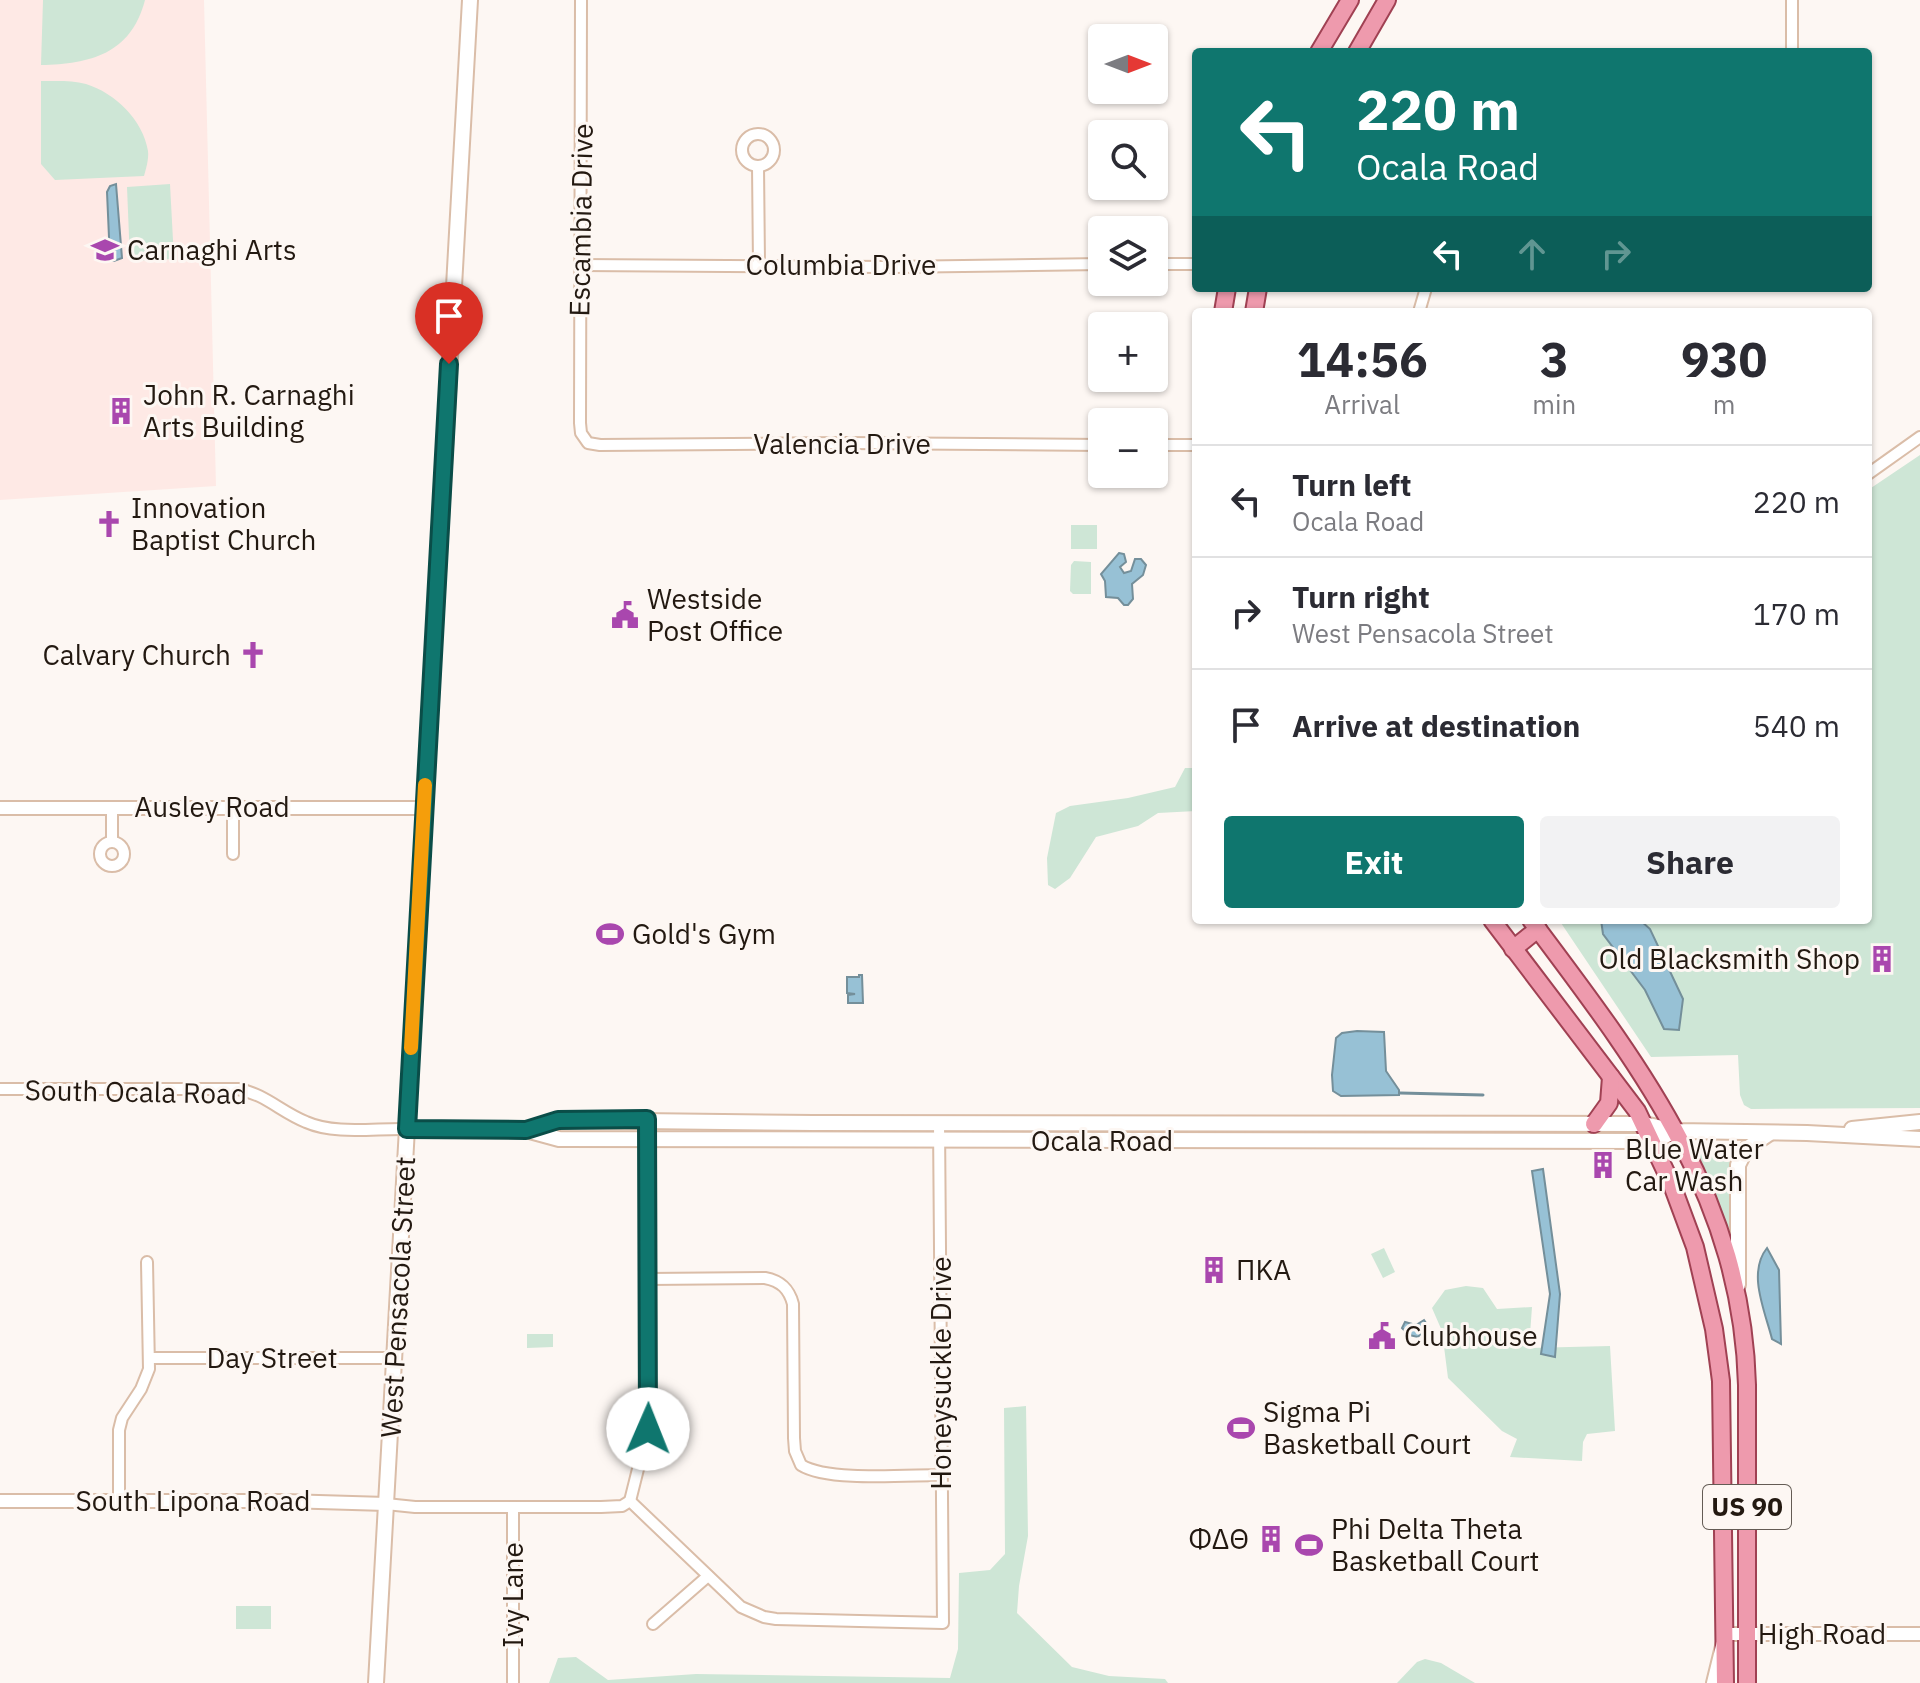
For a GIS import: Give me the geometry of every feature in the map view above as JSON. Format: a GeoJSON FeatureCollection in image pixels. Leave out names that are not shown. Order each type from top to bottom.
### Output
{"type":"FeatureCollection","features":[{"type":"Feature","properties":{"kind":"main road","name":"West Pensacola Street"},"geometry":{"type":"LineString","coordinates":[[376,1683],[470,0]]}},
{"type":"Feature","properties":{"kind":"main road"},"geometry":{"type":"LineString","coordinates":[[1321,48],[1350,0]]}},
{"type":"Feature","properties":{"kind":"main road"},"geometry":{"type":"LineString","coordinates":[[1361,48],[1387,0]]}},
{"type":"Feature","properties":{"kind":"main road","name":"US 90"},"geometry":{"type":"LineString","coordinates":[[1495,924],[1644,1124],[1672,1185],[1695,1247],[1714,1329],[1721,1381],[1725,1683]]}},
{"type":"Feature","properties":{"kind":"main road"},"geometry":{"type":"LineString","coordinates":[[1513,949],[1534,925]]}},
{"type":"Feature","properties":{"kind":"main road","name":"US 90"},"geometry":{"type":"LineString","coordinates":[[1534,925],[1629,1053],[1676,1131],[1713,1212],[1738,1298],[1747,1379],[1747,1683]]}},
{"type":"Feature","properties":{"kind":"main road"},"geometry":{"type":"LineString","coordinates":[[1594,1124],[1609,1103],[1611,1077]]}},
{"type":"Feature","properties":{"kind":"main road","name":"Ocala Road"},"geometry":{"type":"LineString","coordinates":[[526,1130],[558,1120],[647,1119],[939,1123],[1644,1124],[1676,1131],[1880,1132],[1920,1139]]}},
{"type":"Feature","properties":{"kind":"main road","name":"Ocala Road"},"geometry":{"type":"LineString","coordinates":[[1880,1132],[1920,1122]]}},
{"type":"Feature","properties":{"kind":"main road","name":"Ocala Road"},"geometry":{"type":"LineString","coordinates":[[407,1129],[526,1130],[559,1139],[1517,1142],[1653,1141],[1676,1131]]}},
{"type":"Feature","properties":{"kind":"main road"},"geometry":{"type":"LineString","coordinates":[[1738,1298],[1738,1165],[1746,1149],[1771,1132]]}},
{"type":"Feature","properties":{"kind":"main road"},"geometry":{"type":"LineString","coordinates":[[1721,1381],[1747,1379]]}},
{"type":"Feature","properties":{"kind":"main road"},"geometry":{"type":"LineString","coordinates":[[1722,1466],[1747,1465]]}},
{"type":"Feature","properties":{"kind":"street","name":"Escambia Drive"},"geometry":{"type":"LineString","coordinates":[[581,0],[580,423],[584,439]]}},
{"type":"Feature","properties":{"kind":"street"},"geometry":{"type":"LineString","coordinates":[[1792,0],[1792,48]]}},
{"type":"Feature","properties":{"kind":"street"},"geometry":{"type":"LineString","coordinates":[[758,166],[759,264]]}},
{"type":"Feature","properties":{"kind":"street","name":"Columbia Drive"},"geometry":{"type":"LineString","coordinates":[[580,265],[890,267],[1088,264]]}},
{"type":"Feature","properties":{"kind":"street"},"geometry":{"type":"LineString","coordinates":[[1168,264],[1192,264]]}},
{"type":"Feature","properties":{"kind":"street"},"geometry":{"type":"LineString","coordinates":[[1872,471],[1920,437]]}},
{"type":"Feature","properties":{"kind":"street","name":"Valencia Drive"},"geometry":{"type":"LineString","coordinates":[[584,439],[600,445],[1088,445]]}},
{"type":"Feature","properties":{"kind":"street"},"geometry":{"type":"LineString","coordinates":[[1168,445],[1192,445]]}},
{"type":"Feature","properties":{"kind":"street"},"geometry":{"type":"LineString","coordinates":[[112,807],[112,842]]}},
{"type":"Feature","properties":{"kind":"street"},"geometry":{"type":"LineString","coordinates":[[233,807],[233,854]]}},
{"type":"Feature","properties":{"kind":"street","name":"Ausley Road"},"geometry":{"type":"LineString","coordinates":[[0,808],[424,808]]}},
{"type":"Feature","properties":{"kind":"street","name":"South Ocala Road"},"geometry":{"type":"LineString","coordinates":[[0,1089],[238,1089],[263,1096],[316,1126],[407,1129]]}},
{"type":"Feature","properties":{"kind":"street"},"geometry":{"type":"LineString","coordinates":[[386,1504],[415,1507],[622,1506],[630,1501],[648,1429],[647,1119]]}},
{"type":"Feature","properties":{"kind":"street","name":"Honeysuckle Drive"},"geometry":{"type":"LineString","coordinates":[[708,1576],[741,1607],[764,1617],[943,1623],[939,1123]]}},
{"type":"Feature","properties":{"kind":"street"},"geometry":{"type":"LineString","coordinates":[[1517,1142],[1520,1124]]}},
{"type":"Feature","properties":{"kind":"street"},"geometry":{"type":"LineString","coordinates":[[119,1501],[119,1430],[125,1411],[147,1377],[150,1358],[147,1262]]}},
{"type":"Feature","properties":{"kind":"street"},"geometry":{"type":"LineString","coordinates":[[648,1279],[765,1278],[784,1286],[793,1304],[794,1438],[801,1465],[815,1471],[837,1474],[942,1475]]}},
{"type":"Feature","properties":{"kind":"street","name":"Day Street"},"geometry":{"type":"LineString","coordinates":[[150,1358],[395,1358]]}},
{"type":"Feature","properties":{"kind":"street","name":"South Lipona Road"},"geometry":{"type":"LineString","coordinates":[[0,1501],[386,1504]]}},
{"type":"Feature","properties":{"kind":"street"},"geometry":{"type":"LineString","coordinates":[[630,1501],[708,1576],[653,1624]]}},
{"type":"Feature","properties":{"kind":"street","name":"Ivy Lane"},"geometry":{"type":"LineString","coordinates":[[513,1507],[513,1683]]}},
{"type":"Feature","properties":{"kind":"street"},"geometry":{"type":"LineString","coordinates":[[1713,1683],[1725,1634]]}},
{"type":"Feature","properties":{"kind":"street","name":"High Road"},"geometry":{"type":"LineString","coordinates":[[1725,1634],[1920,1634]]}},
{"type":"Feature","properties":{"kind":"shaded area","name":"Carnaghi Arts"},"geometry":{"type":"Polygon","coordinates":[[[0,0],[204,0],[216,486],[0,500],[0,0]]]}},
{"type":"Feature","properties":{"kind":"green space"},"geometry":{"type":"Polygon","coordinates":[[[43,0],[145,0],[139,18],[119,44],[92,58],[41,65],[43,0]]]}},
{"type":"Feature","properties":{"kind":"green space"},"geometry":{"type":"Polygon","coordinates":[[[41,81],[86,84],[107,94],[126,109],[145,140],[148,154],[144,176],[55,180],[41,164],[41,81]]]}},
{"type":"Feature","properties":{"kind":"green space"},"geometry":{"type":"Polygon","coordinates":[[[170,184],[174,259],[130,261],[127,187],[170,184]]]}},
{"type":"Feature","properties":{"kind":"green space"},"geometry":{"type":"Polygon","coordinates":[[[1920,455],[1920,1108],[1751,1109],[1744,1105],[1740,1095],[1738,1055],[1651,1057],[1562,924],[1872,924],[1872,487],[1920,455]]]}},
{"type":"Feature","properties":{"kind":"green space"},"geometry":{"type":"Polygon","coordinates":[[[1071,525],[1097,525],[1097,549],[1071,549],[1071,525]]]}},
{"type":"Feature","properties":{"kind":"green space"},"geometry":{"type":"Polygon","coordinates":[[[1074,561],[1091,562],[1091,594],[1073,594],[1070,591],[1071,565],[1074,561]]]}},
{"type":"Feature","properties":{"kind":"green space"},"geometry":{"type":"Polygon","coordinates":[[[1185,768],[1192,768],[1192,811],[1158,813],[1138,826],[1096,837],[1070,878],[1055,889],[1048,885],[1047,858],[1056,813],[1070,806],[1128,798],[1175,787],[1185,768]]]}},
{"type":"Feature","properties":{"kind":"green space"},"geometry":{"type":"Polygon","coordinates":[[[1701,1151],[1735,1151],[1738,1154],[1731,1245],[1698,1158],[1701,1151]]]}},
{"type":"Feature","properties":{"kind":"green space"},"geometry":{"type":"Polygon","coordinates":[[[1384,1248],[1395,1272],[1383,1278],[1371,1254],[1384,1248]]]}},
{"type":"Feature","properties":{"kind":"green space"},"geometry":{"type":"Polygon","coordinates":[[[1466,1286],[1483,1288],[1497,1309],[1532,1307],[1529,1348],[1610,1346],[1615,1431],[1587,1434],[1583,1442],[1582,1461],[1510,1457],[1517,1439],[1502,1431],[1448,1378],[1442,1331],[1432,1308],[1445,1290],[1466,1286]]]}},
{"type":"Feature","properties":{"kind":"green space"},"geometry":{"type":"Polygon","coordinates":[[[527,1334],[553,1334],[553,1347],[527,1348],[527,1334]]]}},
{"type":"Feature","properties":{"kind":"green space"},"geometry":{"type":"Polygon","coordinates":[[[1026,1406],[1028,1536],[1017,1613],[1072,1667],[1109,1676],[1165,1679],[1168,1683],[549,1683],[558,1658],[576,1657],[608,1680],[696,1674],[950,1678],[958,1649],[959,1573],[990,1570],[1005,1554],[1004,1408],[1026,1406]]]}},
{"type":"Feature","properties":{"kind":"green space"},"geometry":{"type":"Polygon","coordinates":[[[236,1606],[271,1606],[271,1629],[236,1629],[236,1606]]]}},
{"type":"Feature","properties":{"kind":"green space"},"geometry":{"type":"Polygon","coordinates":[[[1425,1659],[1441,1663],[1475,1683],[1397,1683],[1417,1662],[1425,1659]]]}},
{"type":"Feature","properties":{"kind":"water"},"geometry":{"type":"Polygon","coordinates":[[[116,184],[122,258],[114,261],[110,260],[107,192],[110,186],[116,184]]]}},
{"type":"Feature","properties":{"kind":"water"},"geometry":{"type":"Polygon","coordinates":[[[1119,553],[1124,554],[1126,562],[1120,567],[1124,573],[1131,571],[1135,559],[1141,559],[1146,565],[1143,575],[1132,584],[1133,599],[1128,605],[1118,598],[1106,597],[1105,581],[1101,574],[1119,553]]]}},
{"type":"Feature","properties":{"kind":"water"},"geometry":{"type":"Polygon","coordinates":[[[1602,924],[1644,924],[1650,929],[1683,999],[1679,1030],[1664,1029],[1645,990],[1603,934],[1602,924]]]}},
{"type":"Feature","properties":{"kind":"water"},"geometry":{"type":"Polygon","coordinates":[[[862,975],[863,1003],[848,1003],[848,995],[855,994],[847,993],[847,977],[862,975]]]}},
{"type":"Feature","properties":{"kind":"water"},"geometry":{"type":"Polygon","coordinates":[[[1384,1032],[1386,1071],[1399,1095],[1341,1096],[1333,1091],[1336,1038],[1342,1033],[1384,1032]]]}},
{"type":"Feature","properties":{"kind":"water"},"geometry":{"type":"Polygon","coordinates":[[[1543,1169],[1560,1294],[1555,1357],[1541,1354],[1550,1294],[1532,1171],[1543,1169]]]}},
{"type":"Feature","properties":{"kind":"water"},"geometry":{"type":"Polygon","coordinates":[[[1767,1248],[1779,1270],[1781,1344],[1772,1339],[1759,1292],[1758,1269],[1767,1248]]]}},
{"type":"Feature","properties":{"kind":"water"},"geometry":{"type":"Polygon","coordinates":[[[1424,1320],[1428,1326],[1418,1337],[1409,1335],[1402,1328],[1405,1322],[1416,1325],[1424,1320]]]}},
{"type":"Feature","properties":{"kind":"waterway"},"geometry":{"type":"LineString","coordinates":[[1400,1093],[1483,1095]]}},
{"type":"Feature","properties":{"kind":"slow traffic"},"geometry":{"type":"LineString","coordinates":[[411,1048],[425,785]]}},
{"type":"Feature","properties":{"kind":"place","name":"Carnaghi Arts"},"geometry":{"type":"Point","coordinates":[105,250]}},
{"type":"Feature","properties":{"kind":"place","name":"John R. Carnaghi Arts Building"},"geometry":{"type":"Point","coordinates":[121,411]}},
{"type":"Feature","properties":{"kind":"place","name":"Innovation Baptist Church"},"geometry":{"type":"Point","coordinates":[109,524]}},
{"type":"Feature","properties":{"kind":"place","name":"Westside Post Office"},"geometry":{"type":"Point","coordinates":[625,615]}},
{"type":"Feature","properties":{"kind":"place","name":"Calvary Church"},"geometry":{"type":"Point","coordinates":[253,655]}},
{"type":"Feature","properties":{"kind":"place","name":"Gold's Gym"},"geometry":{"type":"Point","coordinates":[610,934]}},
{"type":"Feature","properties":{"kind":"place","name":"Old Blacksmith Shop"},"geometry":{"type":"Point","coordinates":[1882,959]}},
{"type":"Feature","properties":{"kind":"place","name":"Blue Water Car Wash"},"geometry":{"type":"Point","coordinates":[1603,1165]}},
{"type":"Feature","properties":{"kind":"place","name":"ΠΚΑ"},"geometry":{"type":"Point","coordinates":[1214,1270]}},
{"type":"Feature","properties":{"kind":"place","name":"Clubhouse"},"geometry":{"type":"Point","coordinates":[1382,1336]}},
{"type":"Feature","properties":{"kind":"place","name":"Sigma Pi Basketball Court"},"geometry":{"type":"Point","coordinates":[1241,1428]}},
{"type":"Feature","properties":{"kind":"place","name":"ΦΔΘ"},"geometry":{"type":"Point","coordinates":[1271,1539]}},
{"type":"Feature","properties":{"kind":"place","name":"Phi Delta Theta Basketball Court"},"geometry":{"type":"Point","coordinates":[1309,1545]}},
{"type":"Feature","properties":{"kind":"route"},"geometry":{"type":"LineString","coordinates":[[449,364],[407,1129],[526,1130],[558,1120],[647,1119],[648,1429]]}}]}
